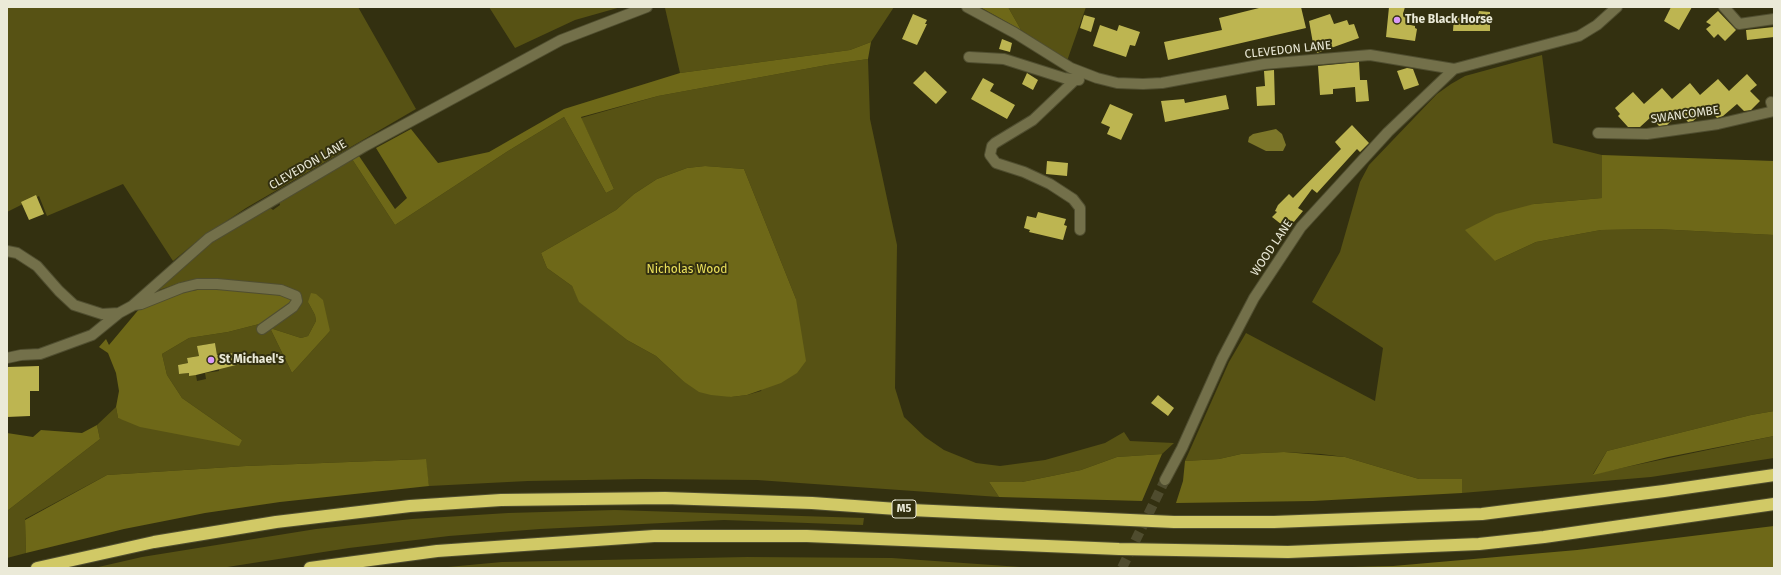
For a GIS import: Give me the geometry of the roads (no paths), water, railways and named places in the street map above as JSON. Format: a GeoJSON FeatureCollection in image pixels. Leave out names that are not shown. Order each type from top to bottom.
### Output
{"type":"FeatureCollection","features":[{"type":"Feature","properties":{"kind":"highway","name":"M5"},"geometry":{"type":"LineString","coordinates":[[37,568],[154,542],[276,522],[410,506],[501,500],[672,498],[812,503],[911,510],[1174,522],[1274,522],[1482,514],[1664,492],[1774,475]]}},
{"type":"Feature","properties":{"kind":"highway"},"geometry":{"type":"LineString","coordinates":[[310,568],[438,551],[654,536],[807,536],[1119,549],[1296,552],[1486,543],[1630,526],[1774,504]]}},
{"type":"Feature","properties":{"kind":"street","name":"CLEVEDON LANE"},"geometry":{"type":"LineString","coordinates":[[7,251],[17,253],[37,266],[58,291],[74,305],[102,314],[118,313],[132,306],[209,238],[358,150],[561,40],[647,7]]}},
{"type":"Feature","properties":{"kind":"street","name":"CLEVEDON LANE"},"geometry":{"type":"LineString","coordinates":[[967,7],[1015,33],[1071,68],[1097,78],[1117,83],[1162,83],[1264,64],[1370,55],[1454,69],[1579,36],[1597,25],[1617,7]]}},
{"type":"Feature","properties":{"kind":"street"},"geometry":{"type":"LineString","coordinates":[[1724,7],[1739,24],[1774,19]]}},
{"type":"Feature","properties":{"kind":"street"},"geometry":{"type":"LineString","coordinates":[[969,56],[1004,59],[1074,81],[1097,78]]}},
{"type":"Feature","properties":{"kind":"street","name":"WOOD LANE"},"geometry":{"type":"LineString","coordinates":[[1165,480],[1182,448],[1222,359],[1254,298],[1301,227],[1388,132],[1454,69]]}},
{"type":"Feature","properties":{"kind":"street"},"geometry":{"type":"LineString","coordinates":[[1074,81],[1033,120],[995,143],[992,146],[990,155],[996,163],[1024,172],[1050,184],[1073,198],[1080,208],[1080,230]]}},
{"type":"Feature","properties":{"kind":"street","name":"SWANCOMBE"},"geometry":{"type":"LineString","coordinates":[[1598,133],[1647,134],[1718,124],[1773,108]]}},
{"type":"Feature","properties":{"kind":"street"},"geometry":{"type":"LineString","coordinates":[[132,306],[141,304],[181,288],[197,284],[217,284],[281,290],[296,296],[297,301],[293,307],[262,329]]}},
{"type":"Feature","properties":{"kind":"street"},"geometry":{"type":"LineString","coordinates":[[7,358],[21,355],[40,354],[92,335],[118,313]]}},
{"type":"Feature","properties":{"kind":"tunnel"},"geometry":{"type":"LineString","coordinates":[[1122,568],[1165,480]]}},
{"type":"Feature","properties":{"kind":"place","name":"The Black Horse"},"geometry":{"type":"Point","coordinates":[1397,20]}},
{"type":"Feature","properties":{"kind":"place","name":"St Michael's"},"geometry":{"type":"Point","coordinates":[211,360]}},
{"type":"Feature","properties":{"kind":"park label","name":"Nicholas Wood"},"geometry":{"type":"Point","coordinates":[687,270]}}]}
